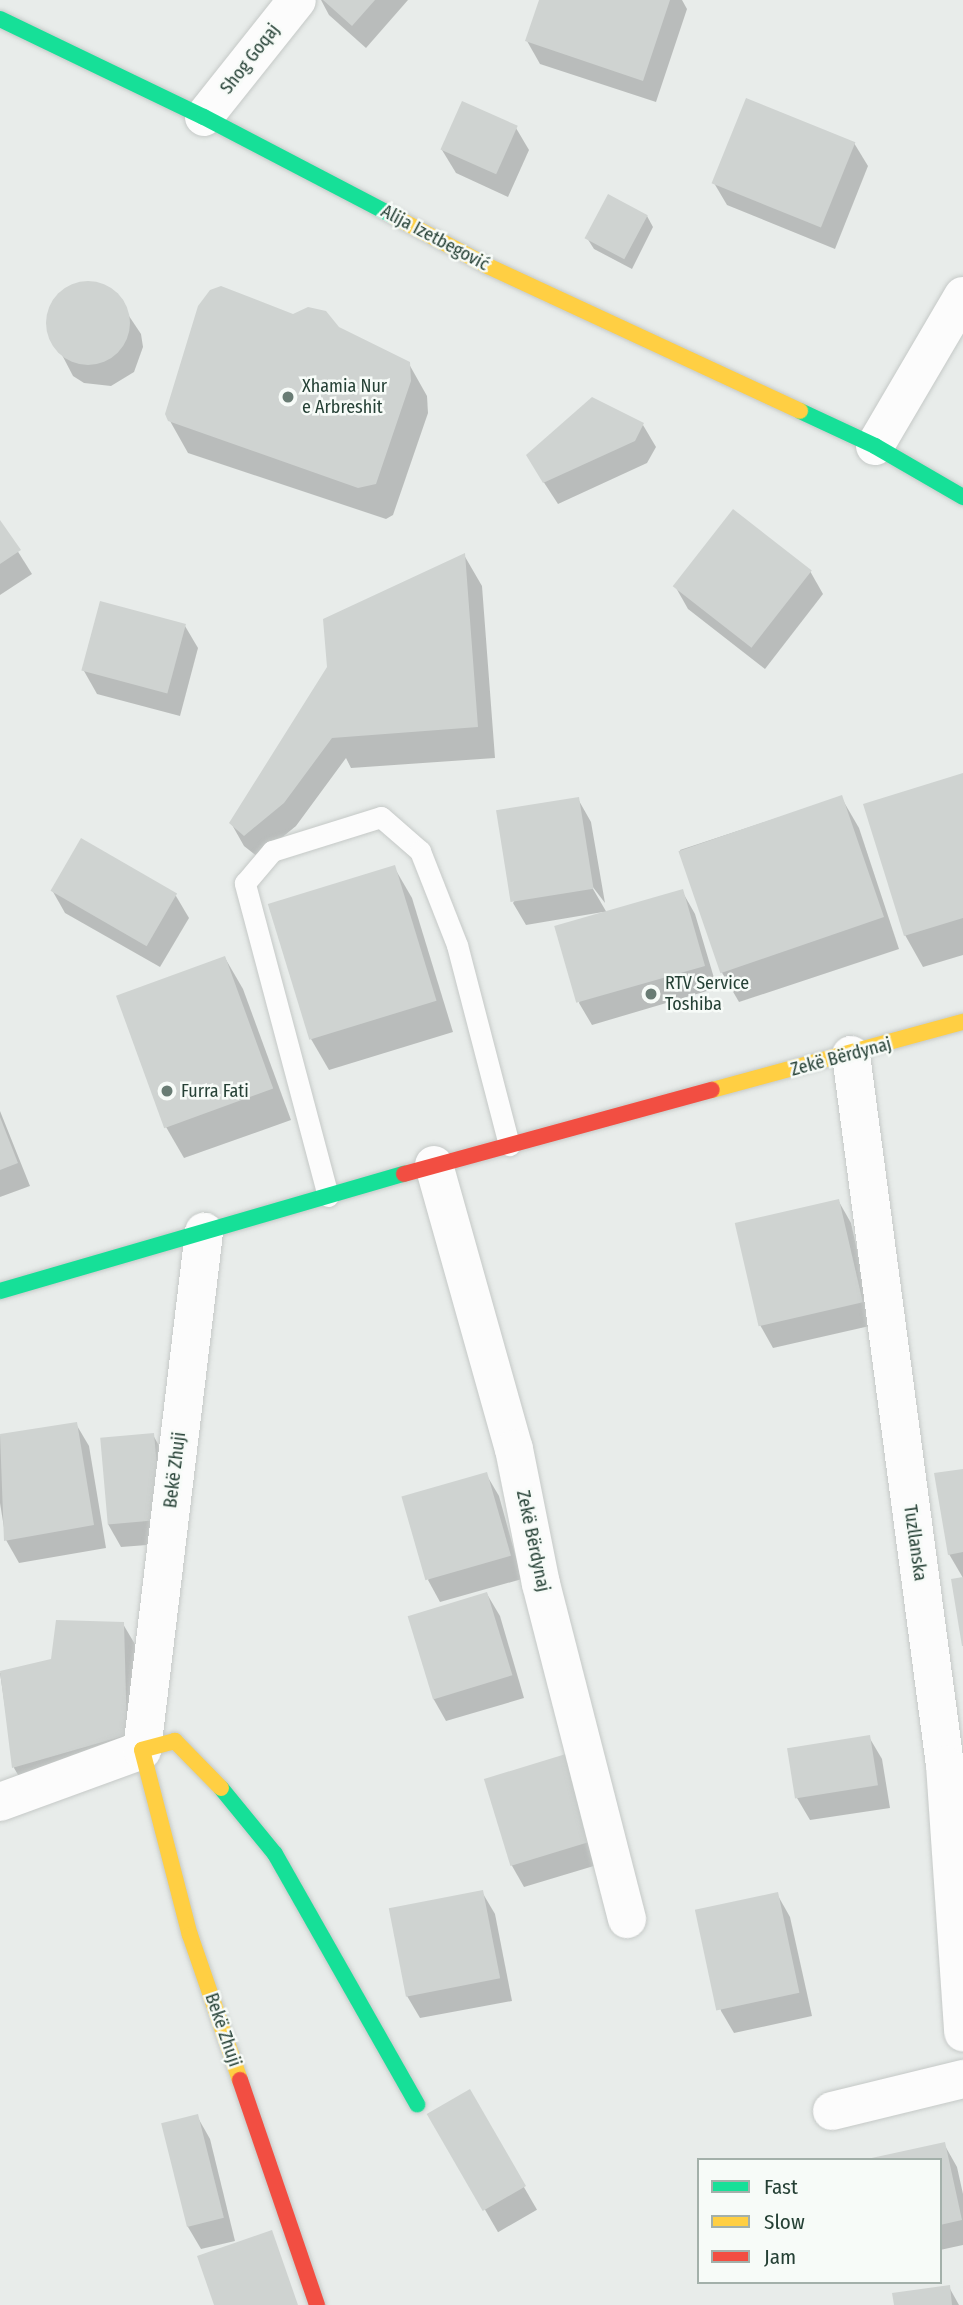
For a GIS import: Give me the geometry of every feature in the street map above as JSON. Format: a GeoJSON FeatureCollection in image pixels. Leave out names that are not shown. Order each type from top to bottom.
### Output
{"type":"FeatureCollection","features":[{"type":"Feature","properties":{"kind":"main road","name":"Alija Izetbegović"},"geometry":{"type":"LineString","coordinates":[[0,19],[204,117],[488,266],[874,446],[963,497]]}},
{"type":"Feature","properties":{"kind":"main road","name":"Zekë Bërdynaj"},"geometry":{"type":"LineString","coordinates":[[0,1291],[434,1165],[963,1023]]}},
{"type":"Feature","properties":{"kind":"main road"},"geometry":{"type":"LineString","coordinates":[[142,1751],[175,1741],[206,1769],[275,1854],[417,2104]]}},
{"type":"Feature","properties":{"kind":"main road","name":"Bekë Zhuji"},"geometry":{"type":"LineString","coordinates":[[142,1751],[190,1935],[317,2305]]}},
{"type":"Feature","properties":{"kind":"street","name":"Shog Goqaj"},"geometry":{"type":"LineString","coordinates":[[204,117],[297,0]]}},
{"type":"Feature","properties":{"kind":"street"},"geometry":{"type":"LineString","coordinates":[[874,446],[963,296]]}},
{"type":"Feature","properties":{"kind":"street","name":"Tuzllanska"},"geometry":{"type":"LineString","coordinates":[[851,1055],[944,1765],[963,2032]]}},
{"type":"Feature","properties":{"kind":"street","name":"Zekë Bërdynaj"},"geometry":{"type":"LineString","coordinates":[[434,1165],[514,1449],[541,1584],[627,1919]]}},
{"type":"Feature","properties":{"kind":"street","name":"Bekë Zhuji"},"geometry":{"type":"LineString","coordinates":[[142,1751],[204,1232]]}},
{"type":"Feature","properties":{"kind":"street"},"geometry":{"type":"LineString","coordinates":[[0,1802],[142,1751]]}},
{"type":"Feature","properties":{"kind":"street"},"geometry":{"type":"LineString","coordinates":[[832,2111],[963,2079]]}},
{"type":"Feature","properties":{"kind":"lane"},"geometry":{"type":"LineString","coordinates":[[328,1196],[245,883],[272,851],[381,817],[420,851],[457,945],[509,1145]]}},
{"type":"Feature","properties":{"kind":"building"},"geometry":{"type":"Polygon","coordinates":[[[323,0],[375,0],[352,26],[323,0]]]}},
{"type":"Feature","properties":{"kind":"building"},"geometry":{"type":"Polygon","coordinates":[[[539,0],[670,0],[643,81],[525,41],[539,0]]]}},
{"type":"Feature","properties":{"kind":"building"},"geometry":{"type":"Polygon","coordinates":[[[746,98],[855,142],[821,228],[712,183],[746,98]]]}},
{"type":"Feature","properties":{"kind":"building"},"geometry":{"type":"Polygon","coordinates":[[[462,101],[518,126],[496,174],[440,149],[462,101]]]}},
{"type":"Feature","properties":{"kind":"building"},"geometry":{"type":"Polygon","coordinates":[[[608,194],[648,215],[624,259],[585,238],[608,194]]]}},
{"type":"Feature","properties":{"kind":"building"},"geometry":{"type":"Polygon","coordinates":[[[88,281],[104,284],[118,293],[127,307],[130,323],[127,339],[118,353],[104,362],[88,365],[72,362],[58,353],[49,339],[46,323],[49,307],[58,293],[72,284],[88,281]]]}},
{"type":"Feature","properties":{"kind":"building","name":"Xhamia Nur e Arbreshit"},"geometry":{"type":"Polygon","coordinates":[[[221,286],[293,314],[308,307],[326,311],[339,327],[410,362],[411,381],[376,484],[358,488],[168,421],[165,414],[198,306],[210,290],[221,286]]]}},
{"type":"Feature","properties":{"kind":"building"},"geometry":{"type":"Polygon","coordinates":[[[592,397],[644,423],[635,441],[543,483],[526,455],[592,397]]]}},
{"type":"Feature","properties":{"kind":"building"},"geometry":{"type":"Polygon","coordinates":[[[733,509],[812,571],[751,648],[673,586],[733,509]]]}},
{"type":"Feature","properties":{"kind":"building"},"geometry":{"type":"Polygon","coordinates":[[[0,520],[21,550],[0,564],[0,520]]]}},
{"type":"Feature","properties":{"kind":"building"},"geometry":{"type":"Polygon","coordinates":[[[465,553],[478,727],[332,738],[284,803],[244,836],[229,823],[327,667],[323,619],[465,553]]]}},
{"type":"Feature","properties":{"kind":"building"},"geometry":{"type":"Polygon","coordinates":[[[100,601],[186,624],[167,694],[81,671],[100,601]]]}},
{"type":"Feature","properties":{"kind":"building"},"geometry":{"type":"Polygon","coordinates":[[[963,773],[963,918],[904,936],[863,804],[963,773]]]}},
{"type":"Feature","properties":{"kind":"building"},"geometry":{"type":"Polygon","coordinates":[[[842,795],[884,917],[720,973],[678,851],[842,795]]]}},
{"type":"Feature","properties":{"kind":"building"},"geometry":{"type":"Polygon","coordinates":[[[579,797],[594,889],[511,902],[496,810],[579,797]]]}},
{"type":"Feature","properties":{"kind":"building"},"geometry":{"type":"Polygon","coordinates":[[[81,838],[177,894],[147,946],[50,891],[81,838]]]}},
{"type":"Feature","properties":{"kind":"building"},"geometry":{"type":"Polygon","coordinates":[[[395,865],[437,1001],[309,1040],[268,904],[395,865]]]}},
{"type":"Feature","properties":{"kind":"building"},"geometry":{"type":"Polygon","coordinates":[[[683,889],[705,966],[576,1003],[554,926],[683,889]]]}},
{"type":"Feature","properties":{"kind":"building"},"geometry":{"type":"Polygon","coordinates":[[[225,956],[273,1088],[164,1128],[116,996],[225,956]]]}},
{"type":"Feature","properties":{"kind":"building"},"geometry":{"type":"Polygon","coordinates":[[[0,1117],[18,1163],[0,1170],[0,1117]]]}},
{"type":"Feature","properties":{"kind":"building"},"geometry":{"type":"Polygon","coordinates":[[[839,1199],[863,1302],[759,1326],[735,1223],[839,1199]]]}},
{"type":"Feature","properties":{"kind":"building"},"geometry":{"type":"Polygon","coordinates":[[[77,1422],[94,1525],[4,1541],[0,1434],[77,1422]]]}},
{"type":"Feature","properties":{"kind":"building"},"geometry":{"type":"Polygon","coordinates":[[[154,1433],[162,1520],[108,1524],[100,1438],[154,1433]]]}},
{"type":"Feature","properties":{"kind":"building"},"geometry":{"type":"Polygon","coordinates":[[[963,1469],[963,1552],[948,1555],[934,1473],[963,1469]]]}},
{"type":"Feature","properties":{"kind":"building"},"geometry":{"type":"Polygon","coordinates":[[[487,1472],[511,1556],[425,1580],[401,1497],[487,1472]]]}},
{"type":"Feature","properties":{"kind":"building"},"geometry":{"type":"Polygon","coordinates":[[[963,1577],[963,1646],[962,1646],[951,1579],[963,1577]]]}},
{"type":"Feature","properties":{"kind":"building"},"geometry":{"type":"Polygon","coordinates":[[[487,1592],[512,1675],[433,1699],[408,1616],[487,1592]]]}},
{"type":"Feature","properties":{"kind":"building"},"geometry":{"type":"Polygon","coordinates":[[[56,1620],[124,1622],[127,1735],[12,1768],[0,1671],[51,1659],[56,1620]]]}},
{"type":"Feature","properties":{"kind":"building"},"geometry":{"type":"Polygon","coordinates":[[[870,1735],[878,1785],[795,1799],[787,1748],[870,1735]]]}},
{"type":"Feature","properties":{"kind":"building"},"geometry":{"type":"Polygon","coordinates":[[[569,1753],[596,1840],[510,1866],[484,1779],[569,1753]]]}},
{"type":"Feature","properties":{"kind":"building"},"geometry":{"type":"Polygon","coordinates":[[[483,1890],[500,1978],[406,1997],[389,1908],[483,1890]]]}},
{"type":"Feature","properties":{"kind":"building"},"geometry":{"type":"Polygon","coordinates":[[[778,1892],[799,1993],[716,2010],[695,1910],[778,1892]]]}},
{"type":"Feature","properties":{"kind":"building"},"geometry":{"type":"Polygon","coordinates":[[[470,2089],[526,2186],[483,2211],[427,2114],[470,2089]]]}},
{"type":"Feature","properties":{"kind":"building"},"geometry":{"type":"Polygon","coordinates":[[[198,2114],[224,2218],[187,2227],[161,2123],[198,2114]]]}},
{"type":"Feature","properties":{"kind":"building"},"geometry":{"type":"Polygon","coordinates":[[[945,2142],[962,2220],[942,2225],[942,2158],[872,2158],[945,2142]]]}},
{"type":"Feature","properties":{"kind":"building"},"geometry":{"type":"Polygon","coordinates":[[[272,2230],[298,2305],[214,2305],[197,2256],[272,2230]]]}},
{"type":"Feature","properties":{"kind":"building"},"geometry":{"type":"Polygon","coordinates":[[[950,2285],[952,2305],[894,2305],[892,2293],[950,2285]]]}},
{"type":"Feature","properties":{"kind":"traffic: fast"},"geometry":{"type":"LineString","coordinates":[[0,19],[204,117],[395,217]]}},
{"type":"Feature","properties":{"kind":"traffic: fast"},"geometry":{"type":"LineString","coordinates":[[800,411],[875,446],[963,497]]}},
{"type":"Feature","properties":{"kind":"traffic: fast"},"geometry":{"type":"LineString","coordinates":[[0,1291],[404,1174]]}},
{"type":"Feature","properties":{"kind":"traffic: fast"},"geometry":{"type":"LineString","coordinates":[[221,1788],[275,1854],[417,2104]]}},
{"type":"Feature","properties":{"kind":"traffic: slow"},"geometry":{"type":"LineString","coordinates":[[395,217],[488,266],[800,411]]}},
{"type":"Feature","properties":{"kind":"traffic: slow"},"geometry":{"type":"LineString","coordinates":[[712,1090],[963,1022]]}},
{"type":"Feature","properties":{"kind":"traffic: slow"},"geometry":{"type":"LineString","coordinates":[[221,1788],[175,1741],[142,1750],[190,1935],[240,2080]]}},
{"type":"Feature","properties":{"kind":"traffic: jam"},"geometry":{"type":"LineString","coordinates":[[404,1174],[712,1090]]}},
{"type":"Feature","properties":{"kind":"traffic: jam"},"geometry":{"type":"LineString","coordinates":[[240,2080],[317,2305]]}},
{"type":"Feature","properties":{"kind":"place","name":"Xhamia Nur e Arbreshit"},"geometry":{"type":"Point","coordinates":[288,397]}},
{"type":"Feature","properties":{"kind":"place","name":"RTV Service Toshiba"},"geometry":{"type":"Point","coordinates":[651,994]}},
{"type":"Feature","properties":{"kind":"place","name":"Furra Fati"},"geometry":{"type":"Point","coordinates":[167,1091]}}]}
